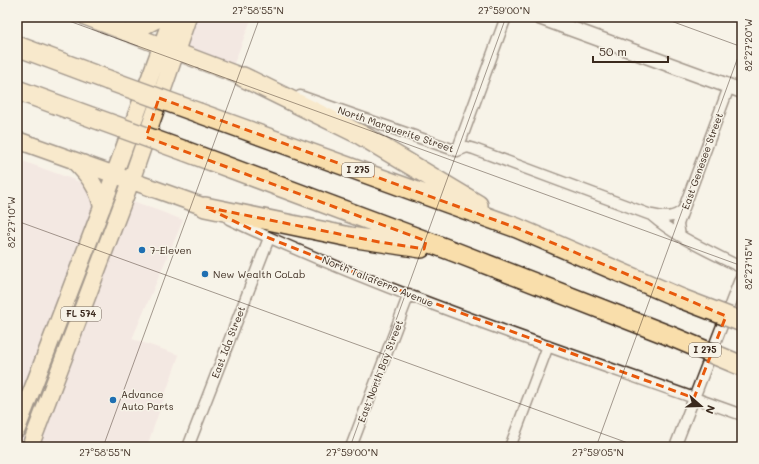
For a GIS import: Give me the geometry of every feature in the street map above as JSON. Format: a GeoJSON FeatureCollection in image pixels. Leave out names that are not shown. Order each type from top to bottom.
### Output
{"type":"FeatureCollection","features":[{"type":"Feature","properties":{"kind":"highway","name":"I 275"},"geometry":{"type":"LineString","coordinates":[[17,46],[517,228],[682,299],[742,322]]}},
{"type":"Feature","properties":{"kind":"highway"},"geometry":{"type":"LineString","coordinates":[[243,77],[361,135],[517,228]]}},
{"type":"Feature","properties":{"kind":"highway","name":"I 275"},"geometry":{"type":"LineString","coordinates":[[17,90],[455,252],[668,335],[742,366]]}},
{"type":"Feature","properties":{"kind":"highway"},"geometry":{"type":"LineString","coordinates":[[205,207],[357,238],[455,252]]}},
{"type":"Feature","properties":{"kind":"main road","name":"North Marguerite Street"},"geometry":{"type":"LineString","coordinates":[[86,17],[243,77]]}},
{"type":"Feature","properties":{"kind":"main road"},"geometry":{"type":"LineString","coordinates":[[125,32],[146,25],[162,17]]}},
{"type":"Feature","properties":{"kind":"main road","name":"FL 574"},"geometry":{"type":"LineString","coordinates":[[30,447],[131,181],[168,49],[172,17]]}},
{"type":"Feature","properties":{"kind":"main road","name":"FL 574"},"geometry":{"type":"LineString","coordinates":[[17,429],[115,175],[168,49],[188,17]]}},
{"type":"Feature","properties":{"kind":"main road","name":"North Taliaferro Avenue"},"geometry":{"type":"LineString","coordinates":[[17,140],[205,207]]}},
{"type":"Feature","properties":{"kind":"main road"},"geometry":{"type":"LineString","coordinates":[[74,161],[94,184],[98,192],[102,208]]}},
{"type":"Feature","properties":{"kind":"street"},"geometry":{"type":"LineString","coordinates":[[457,151],[506,17]]}},
{"type":"Feature","properties":{"kind":"street"},"geometry":{"type":"LineString","coordinates":[[539,17],[735,89]]}},
{"type":"Feature","properties":{"kind":"street","name":"North Marguerite Street"},"geometry":{"type":"LineString","coordinates":[[243,77],[457,151],[467,147],[474,148],[651,215],[680,236],[742,268]]}},
{"type":"Feature","properties":{"kind":"street","name":"East Genesee Street"},"geometry":{"type":"LineString","coordinates":[[680,236],[678,224],[683,210],[735,89]]}},
{"type":"Feature","properties":{"kind":"street","name":"North Taliaferro Avenue"},"geometry":{"type":"LineString","coordinates":[[205,207],[268,238],[409,294],[548,346],[742,415]]}},
{"type":"Feature","properties":{"kind":"street"},"geometry":{"type":"LineString","coordinates":[[651,215],[663,218],[677,216],[683,210]]}},
{"type":"Feature","properties":{"kind":"street","name":"East Ida Street"},"geometry":{"type":"LineString","coordinates":[[188,447],[268,238]]}},
{"type":"Feature","properties":{"kind":"street"},"geometry":{"type":"LineString","coordinates":[[675,447],[742,274]]}},
{"type":"Feature","properties":{"kind":"street","name":"East North Bay Street"},"geometry":{"type":"LineString","coordinates":[[351,447],[409,294]]}},
{"type":"Feature","properties":{"kind":"street"},"geometry":{"type":"LineString","coordinates":[[510,447],[548,346]]}},
{"type":"Feature","properties":{"kind":"highlighted area"},"geometry":{"type":"Polygon","coordinates":[[[159,98],[517,228],[726,316],[694,398],[409,294],[269,238],[205,207],[379,242],[424,249],[426,241],[146,137],[159,98]]]}},
{"type":"Feature","properties":{"kind":"shaded area"},"geometry":{"type":"Polygon","coordinates":[[[194,17],[252,17],[233,66],[182,48],[194,17]]]}},
{"type":"Feature","properties":{"kind":"shaded area"},"geometry":{"type":"Polygon","coordinates":[[[17,159],[88,185],[96,208],[17,413],[17,159]]]}},
{"type":"Feature","properties":{"kind":"shaded area"},"geometry":{"type":"Polygon","coordinates":[[[114,194],[119,196],[24,447],[17,447],[106,213],[109,213],[108,209],[114,194]]]}},
{"type":"Feature","properties":{"kind":"shaded area"},"geometry":{"type":"Polygon","coordinates":[[[130,200],[183,220],[132,339],[179,355],[147,446],[149,447],[36,447],[130,200]]]}},
{"type":"Feature","properties":{"kind":"place","name":"7-Eleven"},"geometry":{"type":"Point","coordinates":[142,250]}},
{"type":"Feature","properties":{"kind":"place","name":"New Wealth CoLab"},"geometry":{"type":"Point","coordinates":[205,274]}},
{"type":"Feature","properties":{"kind":"place","name":"Advance Auto Parts"},"geometry":{"type":"Point","coordinates":[113,400]}}]}
